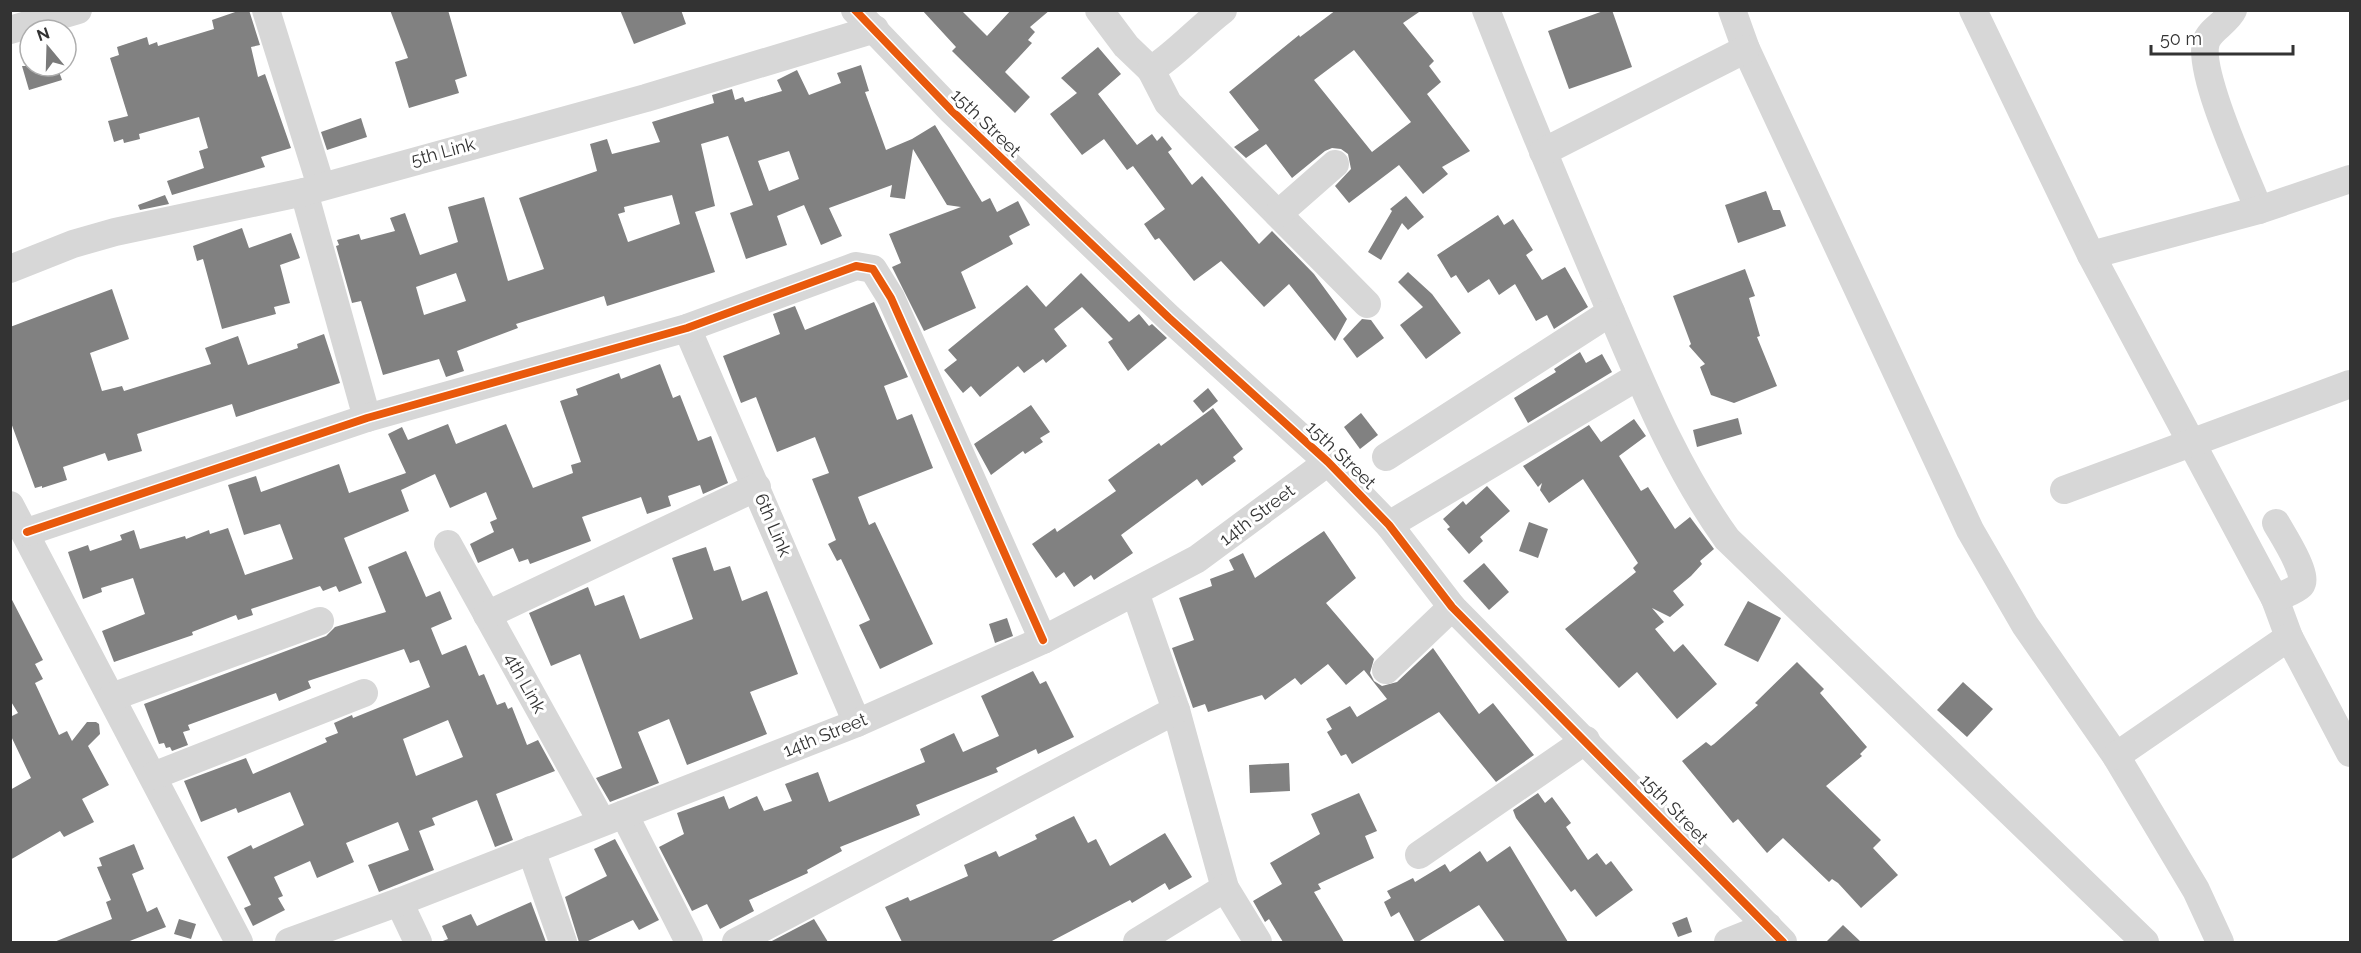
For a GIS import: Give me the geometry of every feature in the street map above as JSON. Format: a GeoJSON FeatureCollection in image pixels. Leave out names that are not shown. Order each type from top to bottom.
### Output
{"type":"FeatureCollection","features":[{"type":"Feature","properties":{"kind":"street"},"geometry":{"type":"LineString","coordinates":[[10,30],[78,10]]}},
{"type":"Feature","properties":{"kind":"street"},"geometry":{"type":"LineString","coordinates":[[266,10],[367,418]]}},
{"type":"Feature","properties":{"kind":"street"},"geometry":{"type":"LineString","coordinates":[[1100,10],[1126,46],[1151,70],[1168,103],[1367,304]]}},
{"type":"Feature","properties":{"kind":"street"},"geometry":{"type":"LineString","coordinates":[[1151,70],[1166,61],[1223,10]]}},
{"type":"Feature","properties":{"kind":"street"},"geometry":{"type":"LineString","coordinates":[[1486,10],[1543,153],[1637,376],[1678,463],[1727,539],[2145,942]]}},
{"type":"Feature","properties":{"kind":"street"},"geometry":{"type":"LineString","coordinates":[[1732,10],[1746,49],[1970,530],[2025,625],[2116,756],[2196,890],[2220,942]]}},
{"type":"Feature","properties":{"kind":"street"},"geometry":{"type":"LineString","coordinates":[[1973,10],[2091,255],[2275,599],[2289,637],[2348,742]]}},
{"type":"Feature","properties":{"kind":"street"},"geometry":{"type":"LineString","coordinates":[[2233,10],[2207,39],[2204,52],[2208,74],[2222,117],[2259,210]]}},
{"type":"Feature","properties":{"kind":"street","name":"5th Link"},"geometry":{"type":"LineString","coordinates":[[10,269],[73,244],[115,232],[312,189],[646,98],[865,20]]}},
{"type":"Feature","properties":{"kind":"street","name":"15th Street"},"geometry":{"type":"LineString","coordinates":[[865,20],[951,110],[1135,286],[1328,462],[1389,525],[1452,607],[1776,934]]}},
{"type":"Feature","properties":{"kind":"street"},"geometry":{"type":"LineString","coordinates":[[1543,153],[1746,49]]}},
{"type":"Feature","properties":{"kind":"street"},"geometry":{"type":"LineString","coordinates":[[1278,214],[1335,164]]}},
{"type":"Feature","properties":{"kind":"street"},"geometry":{"type":"LineString","coordinates":[[2091,255],[2259,210],[2350,179]]}},
{"type":"Feature","properties":{"kind":"street"},"geometry":{"type":"LineString","coordinates":[[27,532],[367,418],[687,328],[856,266],[873,269],[891,298],[1043,640]]}},
{"type":"Feature","properties":{"kind":"street"},"geometry":{"type":"LineString","coordinates":[[1386,457],[1611,312]]}},
{"type":"Feature","properties":{"kind":"street","name":"6th Link"},"geometry":{"type":"LineString","coordinates":[[687,328],[857,723]]}},
{"type":"Feature","properties":{"kind":"street"},"geometry":{"type":"LineString","coordinates":[[1389,525],[1637,376]]}},
{"type":"Feature","properties":{"kind":"street"},"geometry":{"type":"LineString","coordinates":[[2064,490],[2350,384]]}},
{"type":"Feature","properties":{"kind":"street","name":"14th Street"},"geometry":{"type":"LineString","coordinates":[[289,942],[399,902],[857,723],[1043,640],[1197,559],[1328,462]]}},
{"type":"Feature","properties":{"kind":"street"},"geometry":{"type":"LineString","coordinates":[[487,615],[757,487]]}},
{"type":"Feature","properties":{"kind":"street"},"geometry":{"type":"LineString","coordinates":[[10,505],[27,532],[239,942]]}},
{"type":"Feature","properties":{"kind":"street"},"geometry":{"type":"LineString","coordinates":[[2275,599],[2301,585],[2303,579],[2301,570],[2276,523]]}},
{"type":"Feature","properties":{"kind":"street","name":"4th Link"},"geometry":{"type":"LineString","coordinates":[[448,544],[487,615],[689,942]]}},
{"type":"Feature","properties":{"kind":"street"},"geometry":{"type":"LineString","coordinates":[[1135,592],[1176,710],[1226,888],[1258,942]]}},
{"type":"Feature","properties":{"kind":"street"},"geometry":{"type":"LineString","coordinates":[[1386,670],[1452,607]]}},
{"type":"Feature","properties":{"kind":"street"},"geometry":{"type":"LineString","coordinates":[[112,697],[320,621]]}},
{"type":"Feature","properties":{"kind":"street"},"geometry":{"type":"LineString","coordinates":[[2116,756],[2289,637]]}},
{"type":"Feature","properties":{"kind":"street"},"geometry":{"type":"LineString","coordinates":[[153,776],[364,693]]}},
{"type":"Feature","properties":{"kind":"street"},"geometry":{"type":"LineString","coordinates":[[736,942],[1176,710]]}},
{"type":"Feature","properties":{"kind":"street"},"geometry":{"type":"LineString","coordinates":[[1419,855],[1586,740]]}},
{"type":"Feature","properties":{"kind":"street"},"geometry":{"type":"LineString","coordinates":[[531,850],[563,942]]}},
{"type":"Feature","properties":{"kind":"street"},"geometry":{"type":"LineString","coordinates":[[1137,942],[1226,888]]}},
{"type":"Feature","properties":{"kind":"street"},"geometry":{"type":"LineString","coordinates":[[399,902],[418,942]]}},
{"type":"Feature","properties":{"kind":"street"},"geometry":{"type":"LineString","coordinates":[[1728,942],[1776,934]]}},
{"type":"Feature","properties":{"kind":"building"},"geometry":{"type":"Polygon","coordinates":[[[241,10],[249,10],[260,45],[251,47],[258,77],[265,74],[291,148],[261,157],[265,167],[172,195],[167,181],[204,168],[199,151],[208,148],[199,117],[139,134],[140,139],[124,143],[123,139],[114,142],[108,121],[128,116],[110,58],[119,55],[117,47],[147,37],[149,45],[157,42],[158,46],[214,29],[212,20],[241,10]]]}},
{"type":"Feature","properties":{"kind":"building"},"geometry":{"type":"Polygon","coordinates":[[[390,10],[448,10],[467,76],[455,80],[459,93],[409,108],[395,62],[408,58],[390,10]]]}},
{"type":"Feature","properties":{"kind":"building"},"geometry":{"type":"Polygon","coordinates":[[[620,10],[681,10],[686,24],[634,44],[620,10]]]}},
{"type":"Feature","properties":{"kind":"building"},"geometry":{"type":"Polygon","coordinates":[[[922,10],[961,10],[987,36],[1011,10],[1050,10],[1030,27],[1035,32],[1028,40],[1032,43],[1005,72],[1030,97],[1015,113],[952,51],[956,47],[922,10]]]}},
{"type":"Feature","properties":{"kind":"building"},"geometry":{"type":"Polygon","coordinates":[[[1336,10],[1422,10],[1403,23],[1434,61],[1429,66],[1441,82],[1427,94],[1470,151],[1442,167],[1448,174],[1423,194],[1399,165],[1349,203],[1335,186],[1351,169],[1348,154],[1341,149],[1332,148],[1325,151],[1292,178],[1266,144],[1246,158],[1234,147],[1259,130],[1229,92],[1299,35],[1300,37],[1336,10]],[[1354,50],[1314,80],[1372,152],[1411,122],[1354,50]]]}},
{"type":"Feature","properties":{"kind":"building"},"geometry":{"type":"Polygon","coordinates":[[[1606,10],[1612,10],[1632,67],[1569,89],[1548,31],[1606,10]]]}},
{"type":"Feature","properties":{"kind":"building"},"geometry":{"type":"Polygon","coordinates":[[[1098,47],[1121,74],[1098,94],[1137,145],[1152,134],[1157,141],[1162,136],[1172,149],[1168,152],[1192,185],[1202,176],[1259,244],[1272,231],[1314,274],[1347,319],[1335,341],[1289,284],[1264,307],[1221,261],[1194,281],[1159,238],[1155,240],[1144,224],[1165,209],[1133,166],[1127,170],[1104,139],[1082,155],[1050,114],[1077,93],[1061,78],[1098,47]]]}},
{"type":"Feature","properties":{"kind":"building"},"geometry":{"type":"Polygon","coordinates":[[[861,65],[869,91],[865,92],[886,150],[912,139],[935,125],[982,202],[990,198],[997,212],[1018,201],[1030,225],[1009,236],[1013,244],[961,272],[976,308],[924,331],[892,267],[901,263],[889,234],[961,207],[947,205],[913,149],[905,199],[890,197],[892,185],[829,208],[842,236],[821,245],[804,205],[777,216],[787,245],[746,259],[730,213],[753,205],[728,136],[701,144],[715,206],[695,212],[715,272],[607,306],[604,296],[516,324],[518,328],[457,351],[464,371],[446,377],[439,359],[383,375],[361,301],[352,303],[336,246],[339,245],[337,240],[359,234],[361,240],[395,231],[390,218],[405,213],[420,255],[458,242],[448,207],[484,197],[508,281],[544,269],[519,198],[597,171],[590,144],[607,139],[612,154],[660,142],[652,122],[714,103],[712,95],[732,89],[735,100],[743,97],[745,102],[782,91],[777,80],[797,70],[809,95],[841,83],[837,73],[861,65]],[[789,151],[758,161],[769,191],[799,179],[789,151]],[[672,195],[624,207],[625,212],[618,214],[628,242],[680,224],[672,195]],[[456,273],[416,287],[424,315],[466,301],[456,273]]]}},
{"type":"Feature","properties":{"kind":"building"},"geometry":{"type":"Polygon","coordinates":[[[26,78],[61,78],[62,80],[29,90],[26,78]]]}},
{"type":"Feature","properties":{"kind":"building"},"geometry":{"type":"Polygon","coordinates":[[[361,118],[367,137],[327,150],[321,132],[361,118]]]}},
{"type":"Feature","properties":{"kind":"building"},"geometry":{"type":"Polygon","coordinates":[[[1766,191],[1773,210],[1780,210],[1786,226],[1738,243],[1725,205],[1766,191]]]}},
{"type":"Feature","properties":{"kind":"building"},"geometry":{"type":"Polygon","coordinates":[[[165,195],[169,204],[140,210],[138,205],[165,195]]]}},
{"type":"Feature","properties":{"kind":"building"},"geometry":{"type":"Polygon","coordinates":[[[1406,196],[1424,217],[1408,230],[1402,223],[1381,260],[1368,252],[1392,211],[1390,209],[1406,196]]]}},
{"type":"Feature","properties":{"kind":"building"},"geometry":{"type":"Polygon","coordinates":[[[1498,215],[1504,225],[1513,219],[1533,250],[1526,255],[1542,280],[1565,267],[1588,307],[1554,329],[1547,315],[1536,321],[1515,284],[1499,295],[1489,279],[1468,293],[1456,275],[1451,278],[1437,255],[1498,215]]]}},
{"type":"Feature","properties":{"kind":"building"},"geometry":{"type":"Polygon","coordinates":[[[242,228],[249,248],[291,233],[300,258],[280,265],[290,303],[274,307],[276,314],[222,329],[203,259],[197,261],[193,246],[242,228]]]}},
{"type":"Feature","properties":{"kind":"building"},"geometry":{"type":"Polygon","coordinates":[[[1745,269],[1755,296],[1749,298],[1760,336],[1757,337],[1777,386],[1734,403],[1711,395],[1700,367],[1705,364],[1689,346],[1691,344],[1673,296],[1745,269]]]}},
{"type":"Feature","properties":{"kind":"building"},"geometry":{"type":"Polygon","coordinates":[[[1408,272],[1432,294],[1461,333],[1426,359],[1400,325],[1423,307],[1398,282],[1408,272]]]}},
{"type":"Feature","properties":{"kind":"building"},"geometry":{"type":"Polygon","coordinates":[[[1081,273],[1129,322],[1139,314],[1149,326],[1152,324],[1167,338],[1128,371],[1108,342],[1113,339],[1082,307],[1054,329],[1067,346],[1046,363],[1043,359],[1024,373],[1018,366],[980,397],[971,386],[963,393],[944,370],[957,360],[948,350],[1027,285],[1046,307],[1081,273]]]}},
{"type":"Feature","properties":{"kind":"building"},"geometry":{"type":"Polygon","coordinates":[[[112,289],[129,339],[90,353],[102,391],[122,386],[124,391],[211,364],[205,348],[238,336],[248,365],[298,348],[297,344],[324,334],[340,383],[236,417],[232,404],[137,434],[142,451],[108,461],[105,453],[63,467],[67,480],[35,488],[10,420],[10,327],[112,289]]]}},
{"type":"Feature","properties":{"kind":"building"},"geometry":{"type":"Polygon","coordinates":[[[874,302],[908,377],[884,386],[897,420],[912,414],[933,468],[858,497],[869,525],[875,522],[933,644],[880,669],[859,625],[870,620],[841,559],[837,561],[828,544],[836,540],[812,479],[829,473],[815,437],[777,452],[756,397],[741,403],[723,356],[780,334],[773,314],[795,306],[805,330],[874,302]]]}},
{"type":"Feature","properties":{"kind":"building"},"geometry":{"type":"Polygon","coordinates":[[[1362,319],[1371,320],[1384,338],[1357,358],[1343,339],[1362,319]]]}},
{"type":"Feature","properties":{"kind":"building"},"geometry":{"type":"Polygon","coordinates":[[[1580,352],[1586,363],[1602,354],[1612,372],[1528,423],[1514,398],[1556,372],[1554,369],[1580,352]]]}},
{"type":"Feature","properties":{"kind":"building"},"geometry":{"type":"Polygon","coordinates":[[[660,364],[673,398],[680,395],[698,441],[711,436],[728,483],[703,494],[700,485],[668,496],[671,506],[647,514],[641,497],[582,517],[591,541],[530,564],[528,559],[519,562],[513,548],[478,563],[470,544],[494,532],[490,522],[497,519],[486,492],[450,508],[435,474],[401,490],[409,511],[344,538],[362,583],[339,592],[336,586],[323,591],[320,586],[251,609],[253,615],[238,620],[236,615],[192,632],[193,635],[114,662],[102,631],[145,614],[133,578],[101,588],[102,592],[83,599],[68,552],[88,545],[90,551],[122,540],[120,535],[134,530],[140,549],[185,536],[186,539],[209,530],[210,534],[228,528],[245,575],[293,559],[280,524],[244,535],[228,485],[256,476],[261,492],[339,464],[349,493],[406,473],[388,434],[402,427],[408,440],[448,424],[456,444],[506,424],[533,488],[573,473],[571,465],[581,462],[560,401],[578,395],[576,389],[619,373],[621,379],[660,364]]]}},
{"type":"Feature","properties":{"kind":"building"},"geometry":{"type":"Polygon","coordinates":[[[1208,388],[1218,401],[1203,413],[1193,401],[1208,388]]]}},
{"type":"Feature","properties":{"kind":"building"},"geometry":{"type":"Polygon","coordinates":[[[1031,405],[1050,432],[1040,438],[1043,442],[1025,454],[1023,451],[991,475],[974,444],[1031,405]]]}},
{"type":"Feature","properties":{"kind":"building"},"geometry":{"type":"Polygon","coordinates":[[[1213,408],[1243,449],[1233,457],[1236,461],[1202,486],[1197,479],[1121,535],[1133,553],[1094,580],[1091,575],[1074,587],[1064,572],[1056,578],[1032,544],[1055,528],[1057,532],[1116,491],[1108,480],[1159,443],[1161,446],[1213,408]]]}},
{"type":"Feature","properties":{"kind":"building"},"geometry":{"type":"Polygon","coordinates":[[[1361,413],[1378,435],[1360,449],[1344,427],[1361,413]]]}},
{"type":"Feature","properties":{"kind":"building"},"geometry":{"type":"Polygon","coordinates":[[[1738,418],[1742,434],[1697,447],[1693,430],[1738,418]]]}},
{"type":"Feature","properties":{"kind":"building"},"geometry":{"type":"Polygon","coordinates":[[[1634,419],[1646,436],[1619,456],[1641,491],[1648,487],[1675,529],[1690,517],[1714,549],[1700,561],[1702,564],[1691,576],[1673,591],[1684,605],[1670,617],[1652,608],[1664,622],[1655,629],[1674,652],[1683,644],[1717,684],[1677,719],[1637,672],[1619,688],[1565,629],[1636,572],[1633,568],[1638,563],[1583,479],[1549,503],[1540,490],[1542,483],[1538,487],[1523,466],[1589,425],[1601,442],[1634,419]]]}},
{"type":"Feature","properties":{"kind":"building"},"geometry":{"type":"Polygon","coordinates":[[[1487,486],[1510,511],[1480,537],[1483,541],[1469,554],[1447,529],[1450,527],[1443,519],[1463,501],[1466,505],[1487,486]]]}},
{"type":"Feature","properties":{"kind":"building"},"geometry":{"type":"Polygon","coordinates":[[[1529,522],[1548,529],[1538,558],[1519,551],[1529,522]]]}},
{"type":"Feature","properties":{"kind":"building"},"geometry":{"type":"Polygon","coordinates":[[[1324,531],[1356,578],[1326,603],[1374,659],[1370,673],[1374,681],[1382,686],[1397,682],[1433,648],[1479,714],[1493,703],[1534,755],[1496,782],[1439,712],[1352,764],[1346,754],[1341,756],[1327,732],[1332,729],[1326,719],[1350,706],[1357,717],[1387,699],[1364,670],[1346,685],[1328,664],[1301,685],[1295,678],[1265,700],[1262,695],[1208,712],[1205,704],[1193,708],[1172,648],[1194,640],[1179,598],[1212,586],[1210,579],[1234,570],[1229,560],[1243,553],[1255,578],[1324,531]]]}},
{"type":"Feature","properties":{"kind":"building"},"geometry":{"type":"Polygon","coordinates":[[[706,547],[714,571],[730,566],[742,601],[767,591],[798,674],[750,692],[767,734],[687,765],[669,719],[638,732],[659,783],[610,802],[596,778],[622,768],[580,654],[551,666],[529,613],[588,587],[595,606],[624,595],[640,639],[693,619],[672,558],[706,547]]]}},
{"type":"Feature","properties":{"kind":"building"},"geometry":{"type":"Polygon","coordinates":[[[406,551],[426,597],[440,591],[452,619],[431,628],[442,655],[466,645],[479,676],[484,674],[497,705],[505,702],[508,709],[512,707],[527,745],[538,740],[555,771],[496,794],[513,840],[495,847],[477,800],[432,818],[435,825],[419,831],[434,870],[379,892],[368,865],[409,850],[398,822],[346,843],[354,862],[317,878],[310,861],[274,877],[283,896],[278,898],[285,910],[253,926],[244,908],[251,905],[227,857],[251,845],[253,849],[304,825],[290,792],[238,813],[236,808],[201,822],[184,781],[246,758],[253,774],[327,742],[325,738],[338,733],[334,723],[352,715],[353,718],[430,687],[419,660],[410,663],[404,649],[308,681],[311,688],[279,701],[276,693],[188,725],[190,730],[183,732],[188,745],[172,751],[170,747],[166,748],[164,743],[159,744],[144,704],[326,636],[335,627],[386,612],[368,567],[406,551]],[[448,720],[403,739],[416,776],[463,757],[448,720]]]}},
{"type":"Feature","properties":{"kind":"building"},"geometry":{"type":"Polygon","coordinates":[[[1484,563],[1509,592],[1489,610],[1463,581],[1484,563]]]}},
{"type":"Feature","properties":{"kind":"building"},"geometry":{"type":"Polygon","coordinates":[[[10,596],[43,660],[35,664],[43,679],[35,683],[59,735],[67,731],[72,741],[87,722],[99,724],[100,734],[88,746],[109,785],[82,799],[94,822],[64,837],[60,831],[10,860],[10,790],[31,778],[10,734],[10,717],[18,713],[10,700],[10,596]]]}},
{"type":"Feature","properties":{"kind":"building"},"geometry":{"type":"Polygon","coordinates":[[[1748,601],[1781,618],[1758,662],[1724,645],[1748,601]]]}},
{"type":"Feature","properties":{"kind":"building"},"geometry":{"type":"Polygon","coordinates":[[[1007,618],[1013,636],[995,643],[989,624],[1007,618]]]}},
{"type":"Feature","properties":{"kind":"building"},"geometry":{"type":"Polygon","coordinates":[[[1797,662],[1824,689],[1820,693],[1867,747],[1860,754],[1862,756],[1826,786],[1881,840],[1873,848],[1898,875],[1861,908],[1838,883],[1832,879],[1829,882],[1783,838],[1767,853],[1738,819],[1733,823],[1682,761],[1706,742],[1711,746],[1714,744],[1758,705],[1755,703],[1797,662]]]}},
{"type":"Feature","properties":{"kind":"building"},"geometry":{"type":"Polygon","coordinates":[[[1033,671],[1040,684],[1046,681],[1074,737],[1038,754],[1036,749],[996,768],[998,772],[916,805],[920,815],[840,847],[842,851],[807,870],[808,873],[749,900],[754,911],[720,929],[707,904],[692,911],[659,847],[684,834],[677,813],[724,796],[729,809],[757,796],[764,811],[792,801],[785,784],[818,772],[829,802],[925,762],[920,749],[954,733],[963,752],[999,736],[981,696],[1033,671]]]}},
{"type":"Feature","properties":{"kind":"building"},"geometry":{"type":"Polygon","coordinates":[[[1963,682],[1993,709],[1967,737],[1937,710],[1963,682]]]}},
{"type":"Feature","properties":{"kind":"building"},"geometry":{"type":"Polygon","coordinates":[[[1289,763],[1290,791],[1250,793],[1249,765],[1289,763]]]}},
{"type":"Feature","properties":{"kind":"building"},"geometry":{"type":"Polygon","coordinates":[[[1359,793],[1377,831],[1365,836],[1374,858],[1318,884],[1321,889],[1314,892],[1344,942],[1283,942],[1269,919],[1265,922],[1253,901],[1282,884],[1270,863],[1320,834],[1311,814],[1359,793]]]}},
{"type":"Feature","properties":{"kind":"building"},"geometry":{"type":"Polygon","coordinates":[[[1538,793],[1545,803],[1552,797],[1571,823],[1566,827],[1588,860],[1597,853],[1606,865],[1611,861],[1633,890],[1596,917],[1575,889],[1571,892],[1516,818],[1513,810],[1538,793]]]}},
{"type":"Feature","properties":{"kind":"building"},"geometry":{"type":"Polygon","coordinates":[[[1074,816],[1088,843],[1096,839],[1110,866],[1165,833],[1192,877],[1169,890],[1165,883],[1132,903],[1130,900],[1050,942],[902,942],[885,907],[908,897],[910,901],[968,876],[964,865],[996,851],[999,857],[1037,839],[1035,835],[1074,816]]]}},
{"type":"Feature","properties":{"kind":"building"},"geometry":{"type":"Polygon","coordinates":[[[615,839],[659,920],[639,930],[633,920],[586,942],[579,942],[565,897],[607,876],[594,849],[615,839]]]}},
{"type":"Feature","properties":{"kind":"building"},"geometry":{"type":"Polygon","coordinates":[[[134,844],[144,869],[132,874],[147,912],[157,907],[166,927],[127,942],[54,942],[112,919],[106,902],[111,900],[97,867],[102,866],[99,858],[134,844]]]}},
{"type":"Feature","properties":{"kind":"building"},"geometry":{"type":"Polygon","coordinates":[[[1510,846],[1568,942],[1505,942],[1479,905],[1418,942],[1415,942],[1399,912],[1391,917],[1384,902],[1391,898],[1387,891],[1413,878],[1415,882],[1445,864],[1450,872],[1480,851],[1487,862],[1510,846]]]}},
{"type":"Feature","properties":{"kind":"building"},"geometry":{"type":"Polygon","coordinates":[[[531,902],[546,942],[440,942],[448,939],[442,926],[471,914],[477,926],[531,902]]]}},
{"type":"Feature","properties":{"kind":"building"},"geometry":{"type":"Polygon","coordinates":[[[1687,917],[1692,932],[1678,937],[1672,923],[1687,917]]]}},
{"type":"Feature","properties":{"kind":"building"},"geometry":{"type":"Polygon","coordinates":[[[179,919],[196,924],[191,939],[174,934],[179,919]]]}},
{"type":"Feature","properties":{"kind":"building"},"geometry":{"type":"Polygon","coordinates":[[[814,919],[828,942],[770,942],[814,919]]]}},
{"type":"Feature","properties":{"kind":"building"},"geometry":{"type":"Polygon","coordinates":[[[1843,925],[1861,942],[1826,942],[1843,925]]]}},
{"type":"Feature","properties":{"kind":"cycle path"},"geometry":{"type":"LineString","coordinates":[[855,10],[951,110],[1169,318],[1328,462],[1389,525],[1452,607],[1783,942]]}},
{"type":"Feature","properties":{"kind":"cycle path"},"geometry":{"type":"LineString","coordinates":[[27,532],[367,418],[687,328],[856,266],[873,269],[891,298],[1043,640]]}}]}
